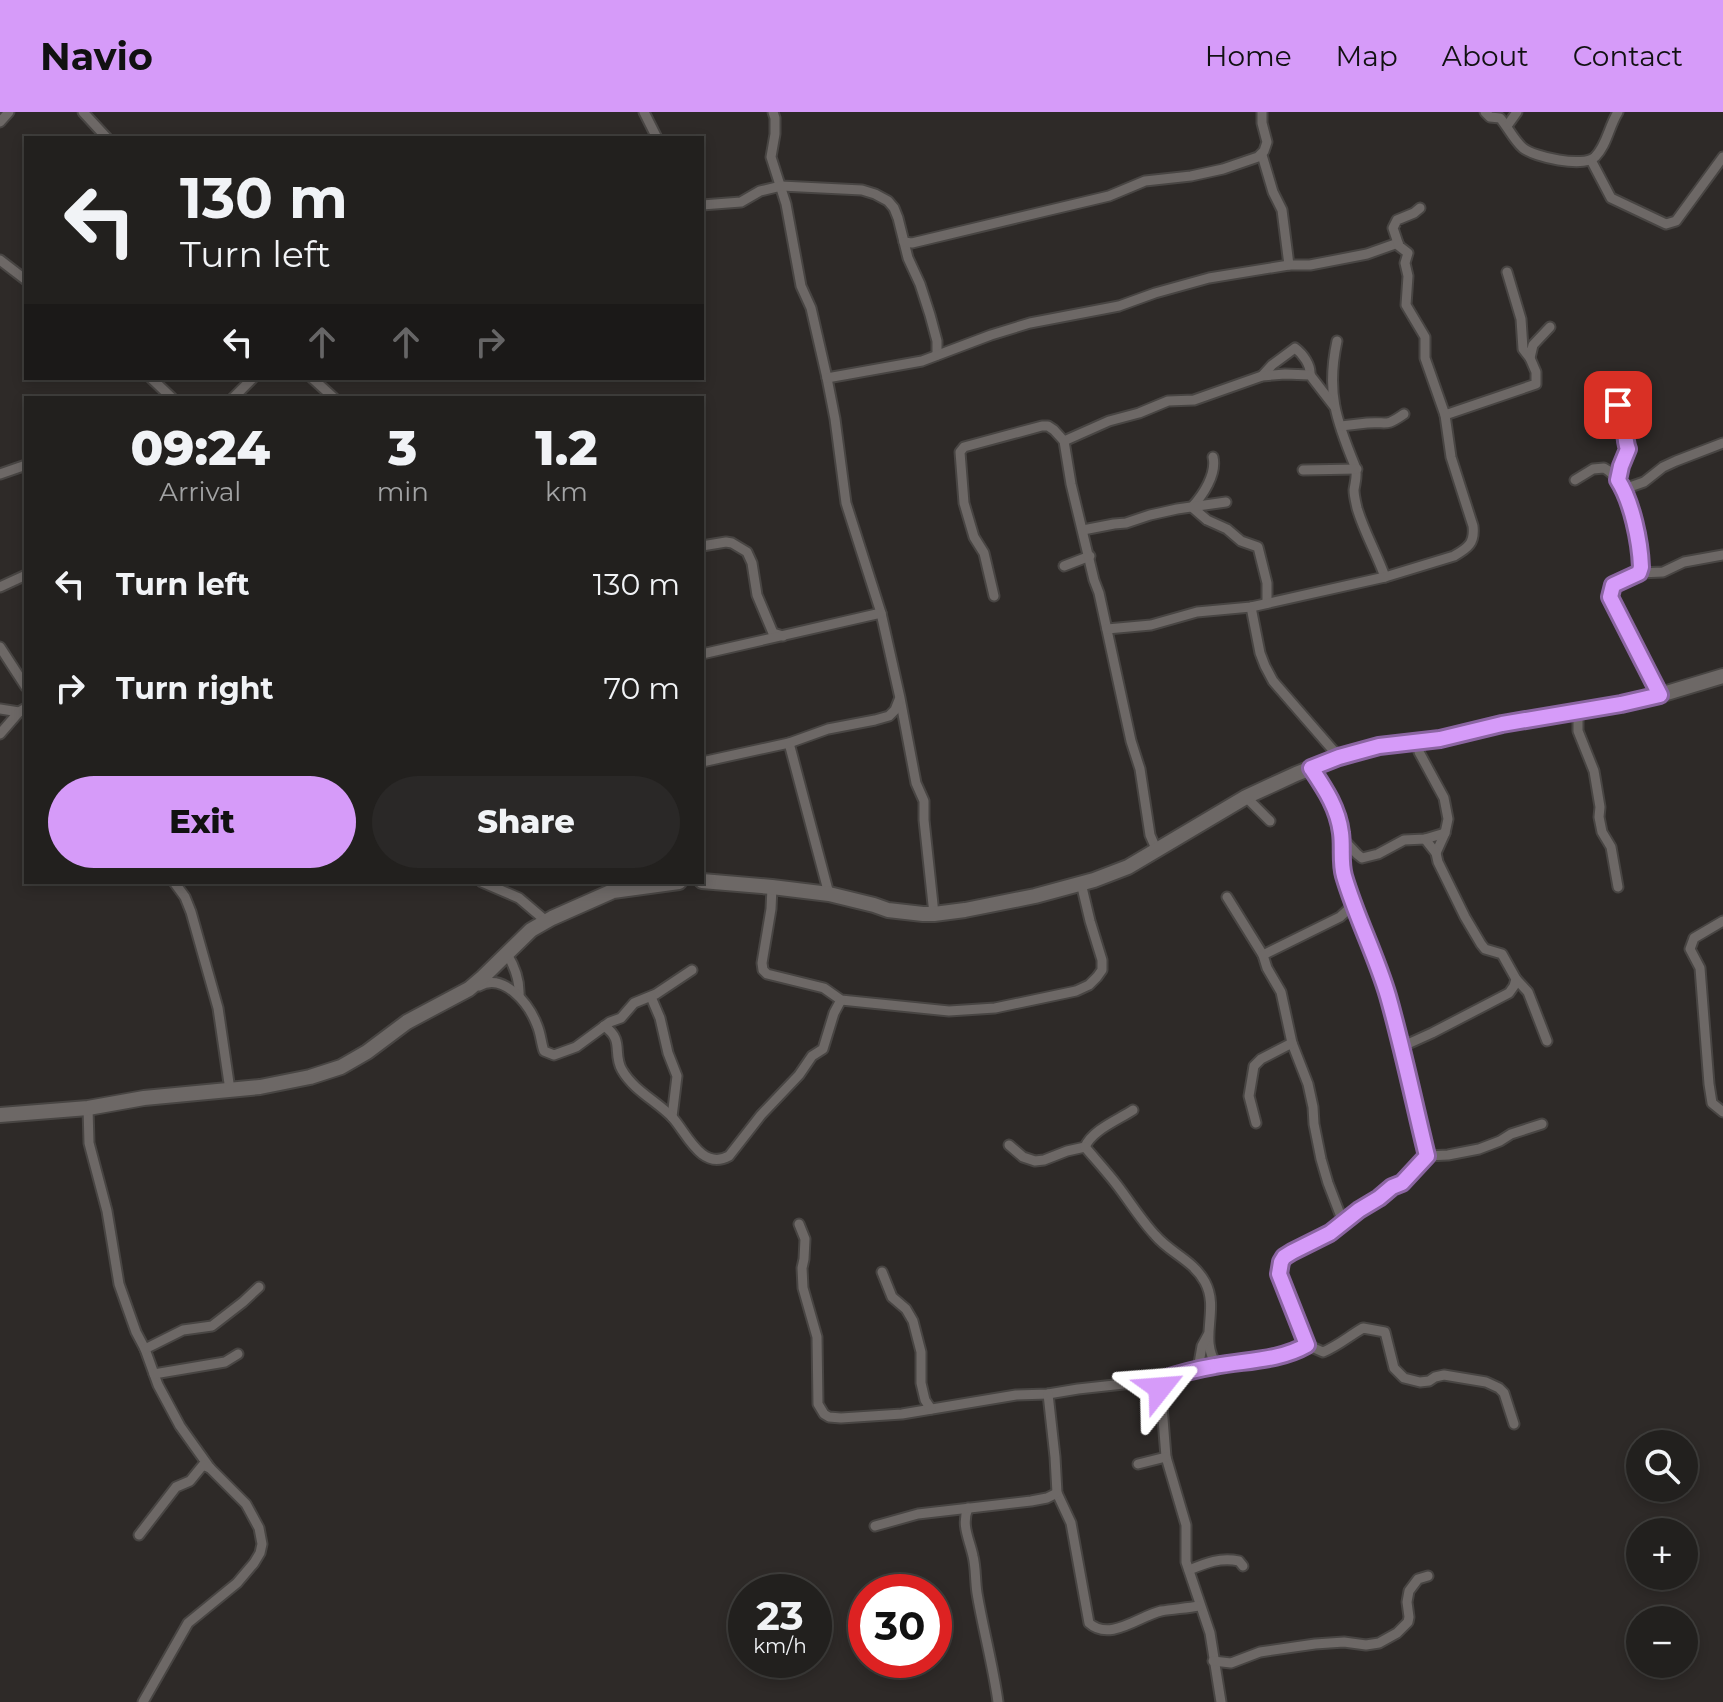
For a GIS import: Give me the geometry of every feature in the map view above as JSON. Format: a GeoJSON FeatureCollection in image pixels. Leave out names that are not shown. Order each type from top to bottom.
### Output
{"type":"FeatureCollection","features":[{"type":"Feature","properties":{"kind":"street"},"geometry":{"type":"LineString","coordinates":[[0,122],[9,112]]}},
{"type":"Feature","properties":{"kind":"street"},"geometry":{"type":"LineString","coordinates":[[83,112],[105,136]]}},
{"type":"Feature","properties":{"kind":"street"},"geometry":{"type":"LineString","coordinates":[[644,112],[656,136]]}},
{"type":"Feature","properties":{"kind":"street"},"geometry":{"type":"LineString","coordinates":[[773,112],[775,134],[771,157],[790,223],[801,286],[811,308],[827,378],[846,503],[881,613],[916,783],[924,801],[934,914]]}},
{"type":"Feature","properties":{"kind":"street"},"geometry":{"type":"LineString","coordinates":[[1262,112],[1267,142],[1262,155],[1282,210],[1289,265]]}},
{"type":"Feature","properties":{"kind":"street"},"geometry":{"type":"LineString","coordinates":[[1485,112],[1490,117],[1498,116],[1519,144],[1533,153],[1555,160],[1586,161],[1591,160],[1604,144],[1618,112]]}},
{"type":"Feature","properties":{"kind":"street"},"geometry":{"type":"LineString","coordinates":[[1507,126],[1517,112]]}},
{"type":"Feature","properties":{"kind":"street"},"geometry":{"type":"LineString","coordinates":[[904,242],[912,243],[1027,217],[1109,196],[1145,181],[1223,169],[1262,155]]}},
{"type":"Feature","properties":{"kind":"street"},"geometry":{"type":"LineString","coordinates":[[1591,160],[1611,198],[1666,224],[1676,221],[1723,157]]}},
{"type":"Feature","properties":{"kind":"street"},"geometry":{"type":"LineString","coordinates":[[704,205],[741,202],[760,191],[781,186],[862,190],[888,201],[894,208],[908,258],[930,315],[937,341],[937,355]]}},
{"type":"Feature","properties":{"kind":"street"},"geometry":{"type":"LineString","coordinates":[[1107,629],[1151,625],[1197,612],[1251,607],[1385,577],[1464,551],[1474,536],[1473,526],[1451,457],[1445,415],[1425,358],[1425,337],[1406,305],[1408,276],[1405,263],[1408,253],[1398,243],[1393,228],[1394,223],[1420,208]]}},
{"type":"Feature","properties":{"kind":"street"},"geometry":{"type":"LineString","coordinates":[[827,378],[922,361],[1030,323],[1119,306],[1209,278],[1289,265],[1310,265],[1367,254],[1398,243]]}},
{"type":"Feature","properties":{"kind":"street"},"geometry":{"type":"LineString","coordinates":[[0,260],[24,278]]}},
{"type":"Feature","properties":{"kind":"street"},"geometry":{"type":"LineString","coordinates":[[1445,415],[1536,384],[1536,372],[1523,349],[1521,319],[1507,272]]}},
{"type":"Feature","properties":{"kind":"street"},"geometry":{"type":"LineString","coordinates":[[1530,358],[1533,345],[1550,327]]}},
{"type":"Feature","properties":{"kind":"street"},"geometry":{"type":"LineString","coordinates":[[1337,341],[1332,366],[1336,417],[1349,456],[1357,469],[1354,491],[1357,506],[1385,577]]}},
{"type":"Feature","properties":{"kind":"street"},"geometry":{"type":"LineString","coordinates":[[1262,376],[1295,348],[1311,369],[1310,375],[1334,406]]}},
{"type":"Feature","properties":{"kind":"street"},"geometry":{"type":"LineString","coordinates":[[1064,441],[1109,421],[1168,401],[1194,400],[1262,376],[1310,375]]}},
{"type":"Feature","properties":{"kind":"street"},"geometry":{"type":"LineString","coordinates":[[153,380],[170,396]]}},
{"type":"Feature","properties":{"kind":"street"},"geometry":{"type":"LineString","coordinates":[[235,396],[251,380]]}},
{"type":"Feature","properties":{"kind":"street"},"geometry":{"type":"LineString","coordinates":[[314,380],[332,396]]}},
{"type":"Feature","properties":{"kind":"street"},"geometry":{"type":"LineString","coordinates":[[1618,405],[1625,415],[1628,449],[1621,466],[1621,484],[1641,557],[1639,573]]}},
{"type":"Feature","properties":{"kind":"street"},"geometry":{"type":"LineString","coordinates":[[1341,426],[1370,422],[1382,425],[1404,414]]}},
{"type":"Feature","properties":{"kind":"street"},"geometry":{"type":"LineString","coordinates":[[994,596],[984,553],[974,537],[962,497],[961,449],[1048,426],[1064,441],[1071,484],[1140,769],[1150,835],[1157,851]]}},
{"type":"Feature","properties":{"kind":"street"},"geometry":{"type":"LineString","coordinates":[[1621,484],[1644,482],[1663,467],[1723,443]]}},
{"type":"Feature","properties":{"kind":"street"},"geometry":{"type":"LineString","coordinates":[[1192,507],[1214,468],[1213,457]]}},
{"type":"Feature","properties":{"kind":"street"},"geometry":{"type":"LineString","coordinates":[[0,474],[24,466]]}},
{"type":"Feature","properties":{"kind":"street"},"geometry":{"type":"LineString","coordinates":[[1575,480],[1599,468],[1609,471],[1621,484]]}},
{"type":"Feature","properties":{"kind":"street"},"geometry":{"type":"LineString","coordinates":[[1303,470],[1357,469]]}},
{"type":"Feature","properties":{"kind":"street"},"geometry":{"type":"LineString","coordinates":[[1083,530],[1226,502]]}},
{"type":"Feature","properties":{"kind":"street"},"geometry":{"type":"LineString","coordinates":[[1192,507],[1241,541],[1258,547],[1266,576],[1267,603]]}},
{"type":"Feature","properties":{"kind":"street"},"geometry":{"type":"LineString","coordinates":[[704,546],[726,542],[747,552],[757,595],[766,617],[773,633],[783,636]]}},
{"type":"Feature","properties":{"kind":"street"},"geometry":{"type":"LineString","coordinates":[[1660,695],[1610,597],[1613,585],[1639,573],[1663,572],[1684,562],[1723,555]]}},
{"type":"Feature","properties":{"kind":"street"},"geometry":{"type":"LineString","coordinates":[[1064,566],[1090,556]]}},
{"type":"Feature","properties":{"kind":"street"},"geometry":{"type":"LineString","coordinates":[[0,587],[24,576]]}},
{"type":"Feature","properties":{"kind":"street"},"geometry":{"type":"LineString","coordinates":[[1251,607],[1260,653],[1273,681],[1339,757]]}},
{"type":"Feature","properties":{"kind":"street"},"geometry":{"type":"LineString","coordinates":[[704,654],[881,613]]}},
{"type":"Feature","properties":{"kind":"street"},"geometry":{"type":"LineString","coordinates":[[863,618],[874,622],[885,633]]}},
{"type":"Feature","properties":{"kind":"street"},"geometry":{"type":"LineString","coordinates":[[0,647],[24,684]]}},
{"type":"Feature","properties":{"kind":"street"},"geometry":{"type":"LineString","coordinates":[[704,881],[829,894],[888,910],[934,914],[1035,896],[1128,867],[1246,797],[1339,757],[1379,746],[1440,739],[1502,724],[1621,704],[1723,676]]}},
{"type":"Feature","properties":{"kind":"street"},"geometry":{"type":"LineString","coordinates":[[704,762],[889,716],[900,698]]}},
{"type":"Feature","properties":{"kind":"street"},"geometry":{"type":"LineString","coordinates":[[0,709],[23,710]]}},
{"type":"Feature","properties":{"kind":"street"},"geometry":{"type":"LineString","coordinates":[[0,734],[23,710]]}},
{"type":"Feature","properties":{"kind":"street"},"geometry":{"type":"LineString","coordinates":[[1578,710],[1578,731],[1594,771],[1602,832],[1611,847],[1618,887]]}},
{"type":"Feature","properties":{"kind":"street"},"geometry":{"type":"LineString","coordinates":[[1420,741],[1419,752],[1444,798],[1448,819],[1436,853]]}},
{"type":"Feature","properties":{"kind":"street"},"geometry":{"type":"LineString","coordinates":[[789,743],[829,894]]}},
{"type":"Feature","properties":{"kind":"street"},"geometry":{"type":"LineString","coordinates":[[1311,768],[1336,811],[1341,836],[1342,870],[1388,996],[1427,1156]]}},
{"type":"Feature","properties":{"kind":"street"},"geometry":{"type":"LineString","coordinates":[[1246,797],[1270,821]]}},
{"type":"Feature","properties":{"kind":"street"},"geometry":{"type":"LineString","coordinates":[[1341,836],[1362,858],[1378,854],[1404,840],[1425,839],[1445,833]]}},
{"type":"Feature","properties":{"kind":"street"},"geometry":{"type":"LineString","coordinates":[[1425,839],[1436,853],[1444,875],[1481,944],[1485,949],[1502,954],[1516,979],[1528,992],[1547,1041]]}},
{"type":"Feature","properties":{"kind":"street"},"geometry":{"type":"LineString","coordinates":[[772,887],[762,963],[767,974],[824,988],[841,1000],[949,1011],[995,1008],[1076,991],[1089,985],[1102,970],[1102,960],[1081,883]]}},
{"type":"Feature","properties":{"kind":"street"},"geometry":{"type":"LineString","coordinates":[[175,884],[191,912],[218,1008],[230,1090]]}},
{"type":"Feature","properties":{"kind":"street"},"geometry":{"type":"LineString","coordinates":[[487,884],[519,898],[546,921]]}},
{"type":"Feature","properties":{"kind":"street"},"geometry":{"type":"LineString","coordinates":[[457,995],[483,977],[531,930],[546,921],[613,891],[663,884]]}},
{"type":"Feature","properties":{"kind":"street"},"geometry":{"type":"LineString","coordinates":[[933,894],[951,911]]}},
{"type":"Feature","properties":{"kind":"street"},"geometry":{"type":"LineString","coordinates":[[1227,897],[1263,955],[1281,992],[1292,1043],[1308,1084],[1321,1159],[1343,1222]]}},
{"type":"Feature","properties":{"kind":"street"},"geometry":{"type":"LineString","coordinates":[[1263,955],[1340,917],[1353,905]]}},
{"type":"Feature","properties":{"kind":"street"},"geometry":{"type":"LineString","coordinates":[[1723,921],[1694,938],[1690,949],[1700,968],[1712,1103],[1723,1112]]}},
{"type":"Feature","properties":{"kind":"street"},"geometry":{"type":"LineString","coordinates":[[507,954],[515,967],[519,996]]}},
{"type":"Feature","properties":{"kind":"street"},"geometry":{"type":"LineString","coordinates":[[0,1115],[88,1108],[144,1098],[286,1083],[341,1067],[407,1022],[487,981],[505,986],[519,996],[537,1024],[542,1047],[549,1054],[561,1054],[621,1018],[634,1003],[651,997],[692,970]]}},
{"type":"Feature","properties":{"kind":"street"},"geometry":{"type":"LineString","coordinates":[[1401,1047],[1509,993],[1516,979]]}},
{"type":"Feature","properties":{"kind":"street"},"geometry":{"type":"LineString","coordinates":[[651,997],[677,1076],[672,1117]]}},
{"type":"Feature","properties":{"kind":"street"},"geometry":{"type":"LineString","coordinates":[[723,1171],[724,1163],[761,1115],[799,1075],[812,1056],[823,1049],[841,1000]]}},
{"type":"Feature","properties":{"kind":"street"},"geometry":{"type":"LineString","coordinates":[[604,1026],[616,1037],[618,1060],[624,1073],[641,1092],[672,1117],[693,1147],[716,1160],[729,1156]]}},
{"type":"Feature","properties":{"kind":"street"},"geometry":{"type":"LineString","coordinates":[[1256,1123],[1249,1096],[1254,1066],[1292,1043]]}},
{"type":"Feature","properties":{"kind":"street"},"geometry":{"type":"LineString","coordinates":[[88,1108],[89,1143],[107,1211],[119,1284],[136,1332],[180,1426],[210,1468],[240,1497],[254,1516],[262,1544],[260,1553],[237,1583],[188,1623],[143,1702]]}},
{"type":"Feature","properties":{"kind":"street"},"geometry":{"type":"LineString","coordinates":[[1085,1147],[1096,1133],[1133,1110]]}},
{"type":"Feature","properties":{"kind":"street"},"geometry":{"type":"LineString","coordinates":[[1514,1424],[1504,1393],[1486,1382],[1444,1375],[1420,1382],[1404,1378],[1394,1368],[1385,1332],[1363,1328],[1323,1352],[1307,1345],[1279,1274],[1281,1262],[1292,1252],[1330,1233],[1392,1187],[1402,1183],[1427,1156],[1479,1149],[1542,1124]]}},
{"type":"Feature","properties":{"kind":"street"},"geometry":{"type":"LineString","coordinates":[[1009,1145],[1023,1157],[1035,1161],[1085,1147]]}},
{"type":"Feature","properties":{"kind":"street"},"geometry":{"type":"LineString","coordinates":[[1085,1147],[1156,1237],[1195,1268],[1203,1279],[1212,1311],[1208,1335],[1211,1356],[1217,1365]]}},
{"type":"Feature","properties":{"kind":"street"},"geometry":{"type":"LineString","coordinates":[[799,1224],[805,1239],[803,1288],[817,1337],[818,1404],[829,1417],[902,1414],[1016,1395],[1160,1380],[1217,1365],[1270,1358],[1307,1345]]}},
{"type":"Feature","properties":{"kind":"street"},"geometry":{"type":"LineString","coordinates":[[882,1272],[892,1297],[906,1309],[913,1321],[921,1352],[922,1391],[931,1409]]}},
{"type":"Feature","properties":{"kind":"street"},"geometry":{"type":"LineString","coordinates":[[145,1349],[183,1330],[212,1326],[259,1287]]}},
{"type":"Feature","properties":{"kind":"street"},"geometry":{"type":"LineString","coordinates":[[1198,1369],[1202,1346],[1208,1335]]}},
{"type":"Feature","properties":{"kind":"street"},"geometry":{"type":"LineString","coordinates":[[154,1374],[225,1362],[238,1354]]}},
{"type":"Feature","properties":{"kind":"street"},"geometry":{"type":"LineString","coordinates":[[1160,1380],[1166,1457],[1186,1525],[1186,1562],[1210,1633],[1221,1702]]}},
{"type":"Feature","properties":{"kind":"street"},"geometry":{"type":"LineString","coordinates":[[1048,1394],[1057,1493],[1071,1523],[1092,1626],[1105,1630],[1119,1628],[1158,1612],[1199,1606]]}},
{"type":"Feature","properties":{"kind":"street"},"geometry":{"type":"LineString","coordinates":[[1138,1464],[1166,1457]]}},
{"type":"Feature","properties":{"kind":"street"},"geometry":{"type":"LineString","coordinates":[[139,1535],[176,1487],[190,1481],[203,1465],[210,1468]]}},
{"type":"Feature","properties":{"kind":"street"},"geometry":{"type":"LineString","coordinates":[[875,1526],[903,1516],[1031,1501],[1057,1493]]}},
{"type":"Feature","properties":{"kind":"street"},"geometry":{"type":"LineString","coordinates":[[968,1508],[965,1527],[974,1559],[977,1593],[998,1702]]}},
{"type":"Feature","properties":{"kind":"street"},"geometry":{"type":"LineString","coordinates":[[1189,1570],[1222,1559],[1239,1561],[1243,1566]]}},
{"type":"Feature","properties":{"kind":"street"},"geometry":{"type":"LineString","coordinates":[[1213,1661],[1231,1663],[1260,1652],[1315,1644],[1379,1643],[1397,1633],[1408,1622],[1409,1591],[1418,1579],[1428,1576]]}},
{"type":"Feature","properties":{"kind":"route"},"geometry":{"type":"LineString","coordinates":[[1160,1388],[1160,1380],[1175,1375],[1217,1365],[1270,1358],[1307,1345],[1279,1274],[1284,1257],[1330,1233],[1386,1191],[1402,1183],[1427,1156],[1388,996],[1342,870],[1341,836],[1336,811],[1311,768],[1364,749],[1440,739],[1502,724],[1660,695],[1610,597],[1613,585],[1639,573],[1641,567],[1633,520],[1624,489],[1618,480],[1628,449],[1625,415],[1618,405]]}}]}
